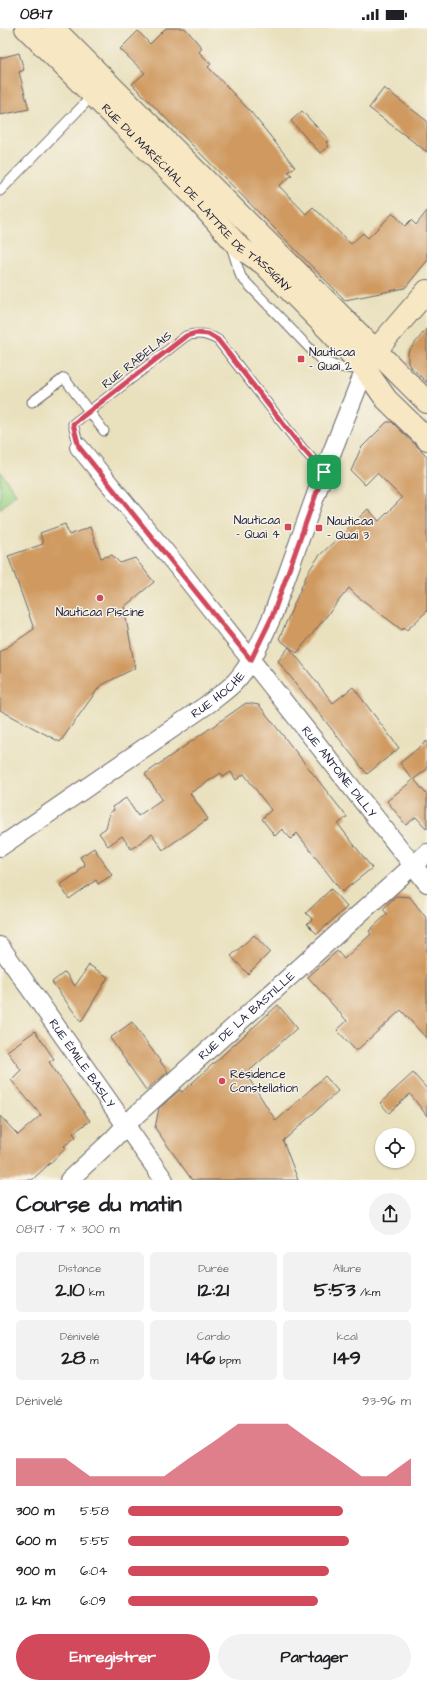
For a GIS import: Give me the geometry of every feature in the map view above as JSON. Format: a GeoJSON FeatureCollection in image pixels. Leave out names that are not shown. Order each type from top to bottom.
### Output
{"type":"FeatureCollection","features":[{"type":"Feature","properties":{"kind":"main road","name":"RUE DU MARÉCHAL DE LATTRE DE TASSIGNY"},"geometry":{"type":"LineString","coordinates":[[26,28],[192,194],[239,247],[264,264],[365,369],[386,399],[427,439]]}},
{"type":"Feature","properties":{"kind":"main road","name":"RUE DU MARÉCHAL DE LATTRE DE TASSIGNY"},"geometry":{"type":"LineString","coordinates":[[53,28],[427,402]]}},
{"type":"Feature","properties":{"kind":"main road"},"geometry":{"type":"LineString","coordinates":[[365,369],[376,350],[427,291]]}},
{"type":"Feature","properties":{"kind":"street","name":"RUE HOCHE"},"geometry":{"type":"LineString","coordinates":[[0,847],[211,702],[232,685],[251,660],[272,617],[324,472],[365,369]]}},
{"type":"Feature","properties":{"kind":"street","name":"RUE ANTOINE DILLY"},"geometry":{"type":"LineString","coordinates":[[79,447],[251,660],[427,883]]}},
{"type":"Feature","properties":{"kind":"street","name":"RUE DE LA BASTILLE"},"geometry":{"type":"LineString","coordinates":[[69,1180],[112,1140],[126,1124],[427,854]]}},
{"type":"Feature","properties":{"kind":"street","name":"RUE ÉMILE BASLY"},"geometry":{"type":"LineString","coordinates":[[0,946],[164,1180]]}},
{"type":"Feature","properties":{"kind":"lane"},"geometry":{"type":"LineString","coordinates":[[39,28],[199,188]]}},
{"type":"Feature","properties":{"kind":"lane"},"geometry":{"type":"LineString","coordinates":[[0,191],[93,95]]}},
{"type":"Feature","properties":{"kind":"lane"},"geometry":{"type":"LineString","coordinates":[[214,205],[224,222],[228,235]]}},
{"type":"Feature","properties":{"kind":"lane","name":"RUE RABELAIS"},"geometry":{"type":"LineString","coordinates":[[79,447],[73,424],[186,336],[196,333],[208,334],[218,340],[302,448],[324,472]]}},
{"type":"Feature","properties":{"kind":"lane"},"geometry":{"type":"LineString","coordinates":[[365,369],[377,376],[394,392]]}},
{"type":"Feature","properties":{"kind":"lane"},"geometry":{"type":"LineString","coordinates":[[32,402],[64,378],[104,431]]}},
{"type":"Feature","properties":{"kind":"green space"},"geometry":{"type":"Polygon","coordinates":[[[0,471],[16,494],[0,509],[0,471]]]}},
{"type":"Feature","properties":{"kind":"building"},"geometry":{"type":"Polygon","coordinates":[[[166,28],[185,28],[202,48],[199,52],[211,64],[208,67],[250,111],[295,167],[288,172],[292,175],[279,186],[306,214],[313,207],[351,244],[363,233],[368,238],[393,213],[405,226],[411,220],[416,225],[427,211],[427,261],[405,288],[345,300],[132,84],[145,73],[120,49],[138,31],[150,44],[166,28]]]}},
{"type":"Feature","properties":{"kind":"building"},"geometry":{"type":"Polygon","coordinates":[[[19,53],[24,70],[19,72],[29,109],[0,115],[0,58],[19,53]]]}},
{"type":"Feature","properties":{"kind":"building"},"geometry":{"type":"Polygon","coordinates":[[[384,88],[427,121],[427,152],[369,108],[384,88]]]}},
{"type":"Feature","properties":{"kind":"building"},"geometry":{"type":"Polygon","coordinates":[[[302,111],[329,140],[326,142],[329,146],[320,153],[291,121],[302,111]]]}},
{"type":"Feature","properties":{"kind":"building"},"geometry":{"type":"Polygon","coordinates":[[[427,328],[427,383],[408,364],[408,352],[427,328]]]}},
{"type":"Feature","properties":{"kind":"building"},"geometry":{"type":"Polygon","coordinates":[[[387,422],[392,422],[427,456],[427,611],[407,630],[404,628],[402,630],[357,596],[349,588],[297,653],[279,639],[308,572],[319,556],[368,509],[379,521],[402,498],[377,473],[365,485],[351,471],[361,448],[387,422]]]}},
{"type":"Feature","properties":{"kind":"building"},"geometry":{"type":"Polygon","coordinates":[[[65,524],[69,535],[90,527],[101,558],[112,555],[120,563],[135,558],[154,582],[124,607],[135,668],[100,686],[60,742],[0,710],[0,652],[34,629],[8,556],[43,544],[40,533],[65,524]]]}},
{"type":"Feature","properties":{"kind":"building"},"geometry":{"type":"Polygon","coordinates":[[[289,647],[333,703],[353,687],[399,748],[367,774],[278,661],[289,647]]]}},
{"type":"Feature","properties":{"kind":"building"},"geometry":{"type":"Polygon","coordinates":[[[246,703],[259,705],[347,817],[338,824],[372,868],[342,892],[297,833],[291,839],[282,829],[275,836],[262,819],[271,810],[244,774],[236,780],[231,772],[223,777],[221,773],[190,793],[208,819],[163,850],[152,834],[131,849],[122,836],[108,846],[99,833],[106,828],[110,812],[114,810],[112,807],[126,798],[138,816],[162,799],[145,774],[246,703]]]}},
{"type":"Feature","properties":{"kind":"building"},"geometry":{"type":"Polygon","coordinates":[[[427,741],[427,769],[414,779],[427,795],[427,829],[416,817],[406,825],[387,801],[413,780],[400,763],[427,741]]]}},
{"type":"Feature","properties":{"kind":"building"},"geometry":{"type":"Polygon","coordinates":[[[94,848],[112,875],[98,884],[96,880],[69,899],[60,885],[79,872],[78,870],[85,865],[80,857],[94,848]]]}},
{"type":"Feature","properties":{"kind":"building"},"geometry":{"type":"Polygon","coordinates":[[[331,889],[347,907],[317,934],[307,924],[312,919],[306,913],[331,889]]]}},
{"type":"Feature","properties":{"kind":"building"},"geometry":{"type":"Polygon","coordinates":[[[396,896],[410,897],[427,919],[427,1039],[401,1010],[356,1051],[337,1030],[347,1021],[308,977],[337,951],[344,959],[371,934],[369,931],[387,914],[383,909],[396,896]]]}},
{"type":"Feature","properties":{"kind":"building"},"geometry":{"type":"Polygon","coordinates":[[[254,935],[270,952],[248,974],[231,956],[254,935]]]}},
{"type":"Feature","properties":{"kind":"building"},"geometry":{"type":"Polygon","coordinates":[[[89,965],[108,977],[81,1022],[52,982],[65,972],[75,986],[89,965]]]}},
{"type":"Feature","properties":{"kind":"building","name":"Résidence Constellation"},"geometry":{"type":"Polygon","coordinates":[[[278,1005],[297,1028],[246,1074],[276,1121],[325,1076],[338,1091],[283,1141],[298,1180],[192,1180],[155,1128],[159,1108],[180,1090],[182,1092],[278,1005]]]}},
{"type":"Feature","properties":{"kind":"building"},"geometry":{"type":"Polygon","coordinates":[[[132,1022],[168,1072],[146,1090],[110,1038],[132,1022]]]}},
{"type":"Feature","properties":{"kind":"building"},"geometry":{"type":"Polygon","coordinates":[[[35,1031],[54,1059],[49,1062],[90,1121],[73,1133],[76,1137],[64,1146],[66,1148],[32,1180],[0,1180],[0,1116],[18,1135],[41,1115],[11,1080],[21,1070],[7,1051],[35,1031]]]}},
{"type":"Feature","properties":{"kind":"building"},"geometry":{"type":"Polygon","coordinates":[[[413,1073],[427,1089],[427,1116],[410,1094],[389,1113],[380,1103],[413,1073]]]}},
{"type":"Feature","properties":{"kind":"place","name":"Nauticaa - Quai 2"},"geometry":{"type":"Point","coordinates":[301,359]}},
{"type":"Feature","properties":{"kind":"place","name":"Nauticaa - Quai 4"},"geometry":{"type":"Point","coordinates":[288,527]}},
{"type":"Feature","properties":{"kind":"place","name":"Nauticaa - Quai 3"},"geometry":{"type":"Point","coordinates":[319,528]}},
{"type":"Feature","properties":{"kind":"place","name":"Nauticaa Piscine"},"geometry":{"type":"Point","coordinates":[100,598]}},
{"type":"Feature","properties":{"kind":"place","name":"Résidence Constellation"},"geometry":{"type":"Point","coordinates":[222,1081]}},
{"type":"Feature","properties":{"kind":"route"},"geometry":{"type":"LineString","coordinates":[[196,333],[208,334],[218,340],[302,448],[324,472],[302,537],[272,617],[251,660],[176,565],[79,447],[73,424],[186,336],[196,333]]}}]}
